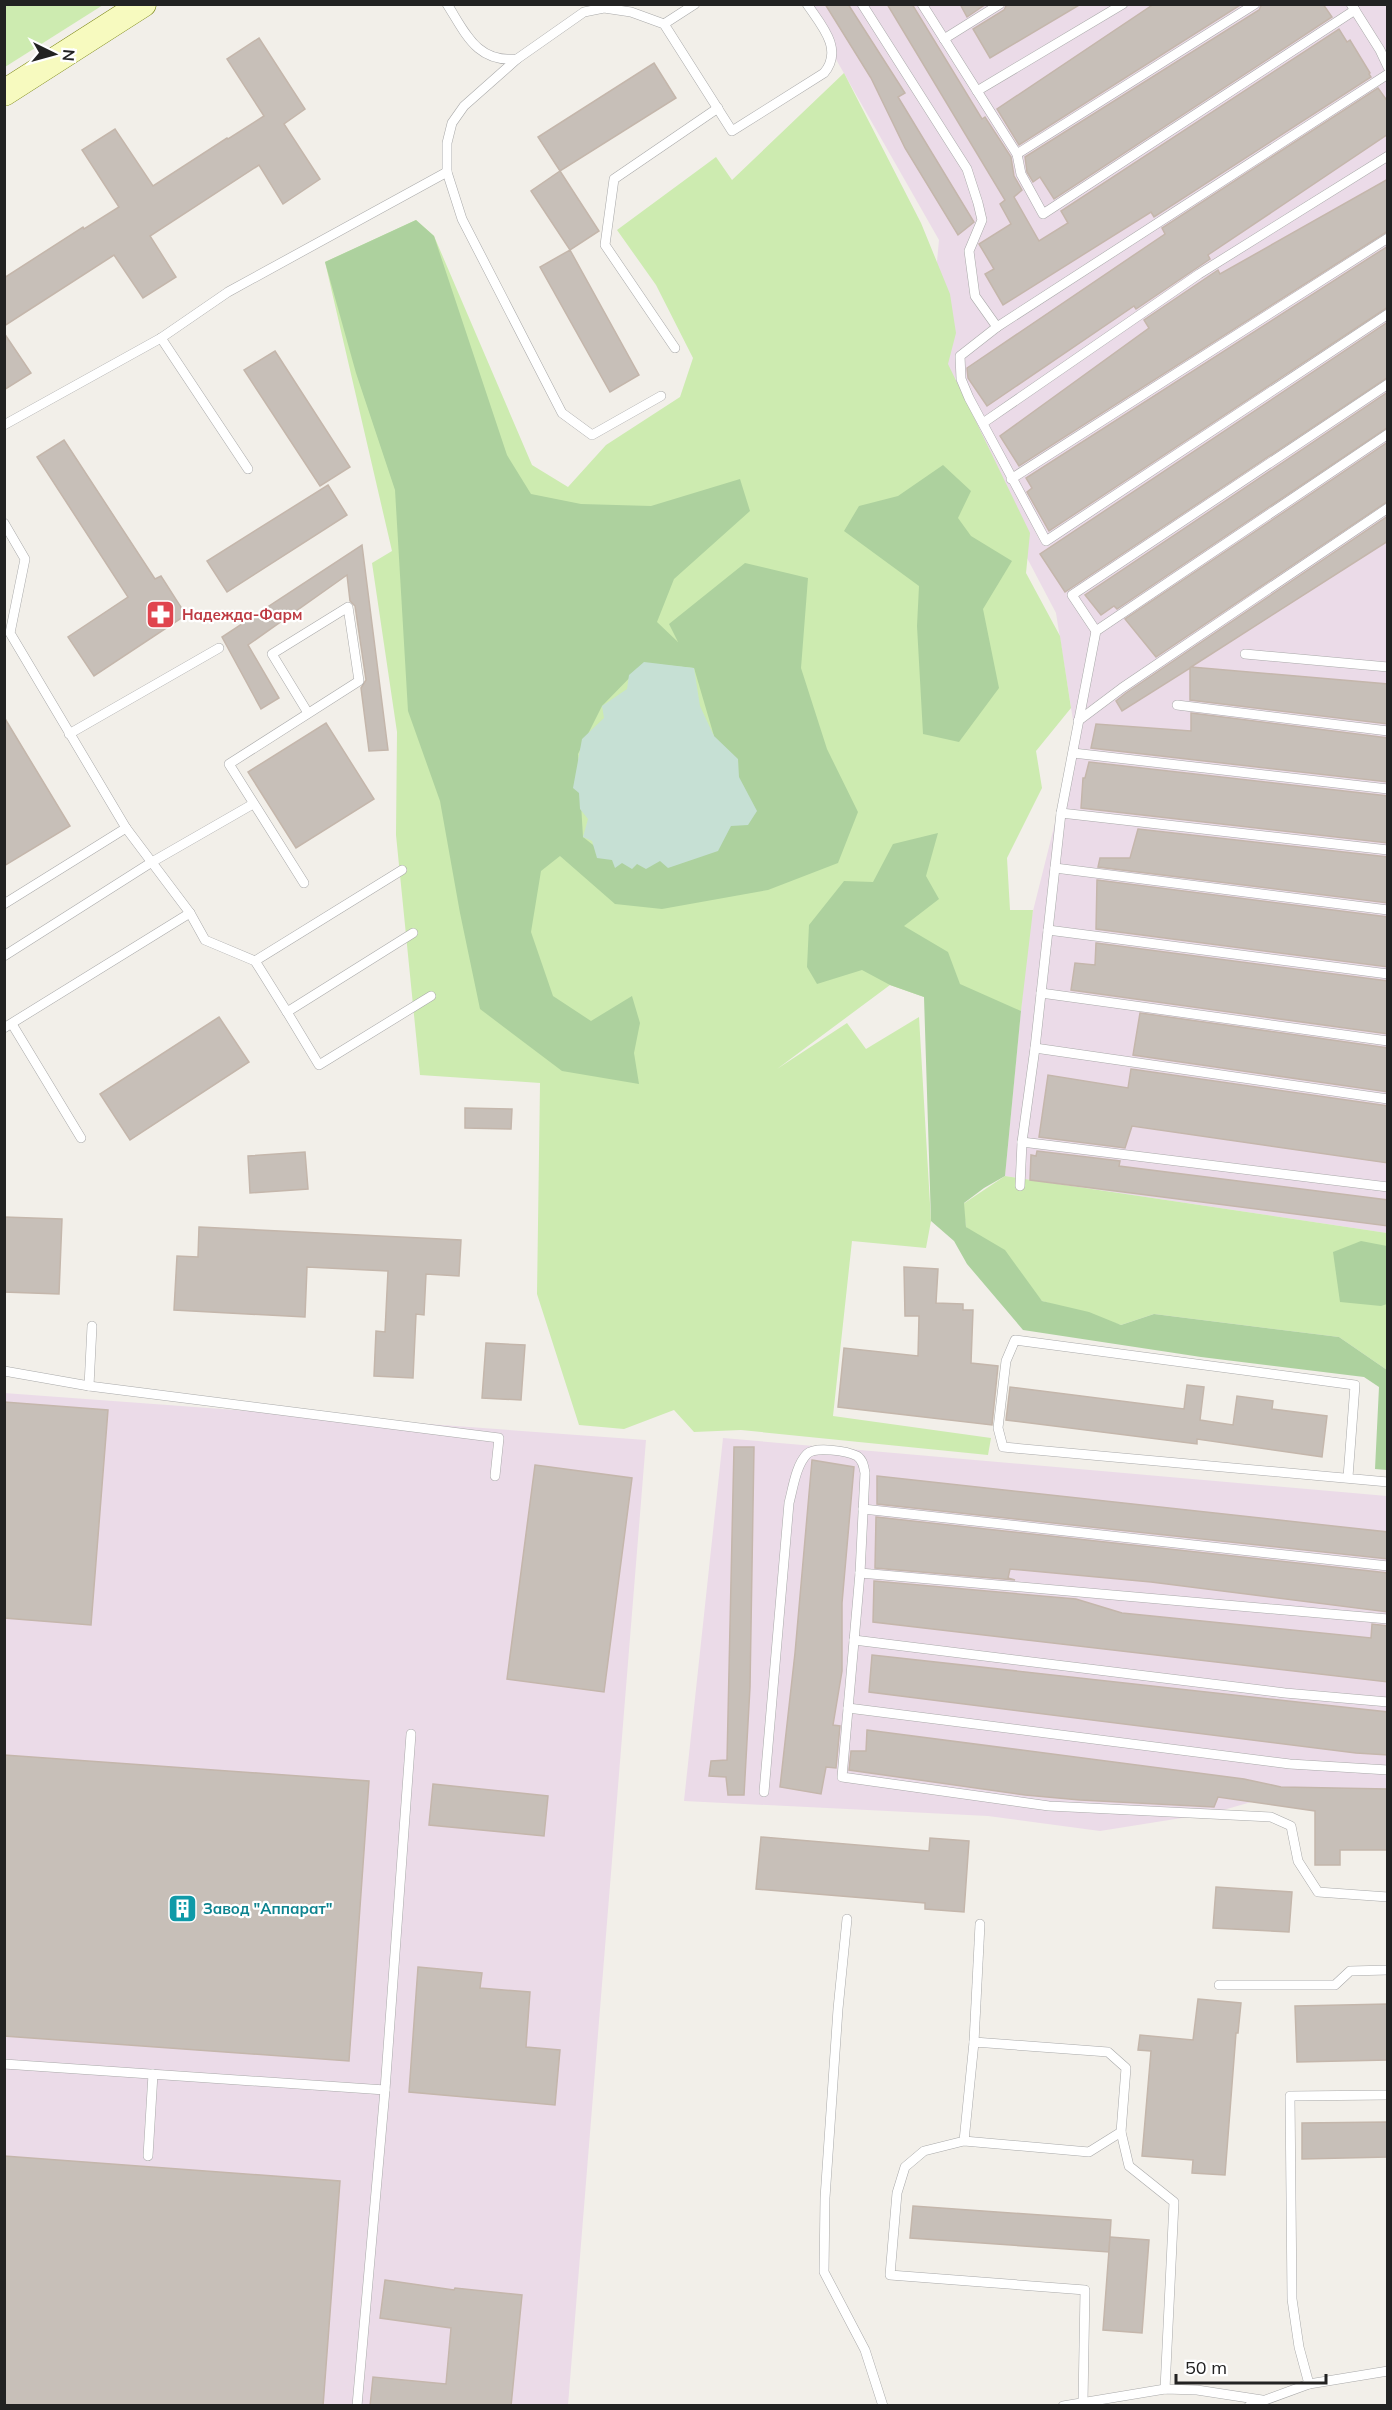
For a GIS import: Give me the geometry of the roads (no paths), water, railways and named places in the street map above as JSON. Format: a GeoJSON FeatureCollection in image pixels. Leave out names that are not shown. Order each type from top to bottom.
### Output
{"type":"FeatureCollection","features":[{"type":"Feature","properties":{"kind":"main road"},"geometry":{"type":"LineString","coordinates":[[4,93],[143,4]]}},
{"type":"Feature","properties":{"kind":"lane"},"geometry":{"type":"LineString","coordinates":[[447,4],[470,41],[483,53],[495,59],[517,59]]}},
{"type":"Feature","properties":{"kind":"lane"},"geometry":{"type":"LineString","coordinates":[[664,24],[695,4]]}},
{"type":"Feature","properties":{"kind":"lane"},"geometry":{"type":"LineString","coordinates":[[661,396],[592,435],[562,413],[462,219],[447,172],[447,143],[452,123],[464,106],[517,59],[584,12],[604,6],[631,12],[664,24],[732,131],[824,73],[831,60],[831,40],[807,4]]}},
{"type":"Feature","properties":{"kind":"lane"},"geometry":{"type":"LineString","coordinates":[[862,4],[967,169],[982,220],[969,251],[975,296],[997,327]]}},
{"type":"Feature","properties":{"kind":"lane"},"geometry":{"type":"LineString","coordinates":[[922,4],[1017,154],[1021,174],[1043,214],[1353,7],[1388,67]]}},
{"type":"Feature","properties":{"kind":"lane"},"geometry":{"type":"LineString","coordinates":[[944,39],[1000,4]]}},
{"type":"Feature","properties":{"kind":"lane"},"geometry":{"type":"LineString","coordinates":[[977,91],[1123,4]]}},
{"type":"Feature","properties":{"kind":"lane"},"geometry":{"type":"LineString","coordinates":[[1017,154],[1255,4]]}},
{"type":"Feature","properties":{"kind":"lane"},"geometry":{"type":"LineString","coordinates":[[1388,74],[997,327],[960,356],[961,379],[1011,479],[1046,541],[1388,314]]}},
{"type":"Feature","properties":{"kind":"lane"},"geometry":{"type":"LineString","coordinates":[[675,348],[605,245],[614,179],[718,108]]}},
{"type":"Feature","properties":{"kind":"lane"},"geometry":{"type":"LineString","coordinates":[[983,423],[1199,274],[1388,156]]}},
{"type":"Feature","properties":{"kind":"lane"},"geometry":{"type":"LineString","coordinates":[[4,425],[162,338],[228,292],[447,172]]}},
{"type":"Feature","properties":{"kind":"lane"},"geometry":{"type":"LineString","coordinates":[[1011,479],[1388,238]]}},
{"type":"Feature","properties":{"kind":"lane"},"geometry":{"type":"LineString","coordinates":[[162,338],[248,469]]}},
{"type":"Feature","properties":{"kind":"lane"},"geometry":{"type":"LineString","coordinates":[[1020,1186],[1022,1142],[1035,1048],[1061,813],[1096,632],[1072,595],[1388,384]]}},
{"type":"Feature","properties":{"kind":"lane"},"geometry":{"type":"LineString","coordinates":[[1096,632],[1388,434]]}},
{"type":"Feature","properties":{"kind":"lane"},"geometry":{"type":"LineString","coordinates":[[1078,721],[1122,688],[1388,508]]}},
{"type":"Feature","properties":{"kind":"lane"},"geometry":{"type":"LineString","coordinates":[[4,523],[25,559],[10,633],[126,828],[190,913],[205,940],[255,961],[319,1065],[431,996]]}},
{"type":"Feature","properties":{"kind":"lane"},"geometry":{"type":"LineString","coordinates":[[304,883],[229,764],[359,681],[348,608],[272,654],[308,713]]}},
{"type":"Feature","properties":{"kind":"lane"},"geometry":{"type":"LineString","coordinates":[[69,734],[219,648]]}},
{"type":"Feature","properties":{"kind":"lane"},"geometry":{"type":"LineString","coordinates":[[1245,654],[1388,667]]}},
{"type":"Feature","properties":{"kind":"lane"},"geometry":{"type":"LineString","coordinates":[[1177,705],[1388,731]]}},
{"type":"Feature","properties":{"kind":"lane"},"geometry":{"type":"LineString","coordinates":[[1073,753],[1388,789]]}},
{"type":"Feature","properties":{"kind":"lane"},"geometry":{"type":"LineString","coordinates":[[4,956],[152,862],[253,804]]}},
{"type":"Feature","properties":{"kind":"lane"},"geometry":{"type":"LineString","coordinates":[[1061,813],[1388,850]]}},
{"type":"Feature","properties":{"kind":"lane"},"geometry":{"type":"LineString","coordinates":[[4,904],[126,828]]}},
{"type":"Feature","properties":{"kind":"lane"},"geometry":{"type":"LineString","coordinates":[[1055,868],[1388,910]]}},
{"type":"Feature","properties":{"kind":"lane"},"geometry":{"type":"LineString","coordinates":[[255,961],[402,870]]}},
{"type":"Feature","properties":{"kind":"lane"},"geometry":{"type":"LineString","coordinates":[[81,1138],[8,1026],[190,913]]}},
{"type":"Feature","properties":{"kind":"lane"},"geometry":{"type":"LineString","coordinates":[[1048,930],[1388,974]]}},
{"type":"Feature","properties":{"kind":"lane"},"geometry":{"type":"LineString","coordinates":[[286,1012],[413,933]]}},
{"type":"Feature","properties":{"kind":"lane"},"geometry":{"type":"LineString","coordinates":[[1041,993],[1388,1041]]}},
{"type":"Feature","properties":{"kind":"lane"},"geometry":{"type":"LineString","coordinates":[[1035,1048],[1388,1099]]}},
{"type":"Feature","properties":{"kind":"lane"},"geometry":{"type":"LineString","coordinates":[[1022,1142],[1388,1187]]}},
{"type":"Feature","properties":{"kind":"lane"},"geometry":{"type":"LineString","coordinates":[[89,1386],[92,1326]]}},
{"type":"Feature","properties":{"kind":"lane"},"geometry":{"type":"LineString","coordinates":[[1348,1477],[1355,1385],[1015,1340],[1006,1361],[998,1428],[1003,1447],[1388,1482]]}},
{"type":"Feature","properties":{"kind":"lane"},"geometry":{"type":"LineString","coordinates":[[4,1371],[89,1386],[499,1438],[495,1476]]}},
{"type":"Feature","properties":{"kind":"lane"},"geometry":{"type":"LineString","coordinates":[[764,1792],[789,1503],[801,1461],[812,1450],[820,1449],[858,1456],[865,1473],[860,1573],[842,1777],[1049,1806],[1271,1817],[1291,1826],[1298,1861],[1318,1892],[1388,1897]]}},
{"type":"Feature","properties":{"kind":"lane"},"geometry":{"type":"LineString","coordinates":[[864,1509],[1388,1566]]}},
{"type":"Feature","properties":{"kind":"lane"},"geometry":{"type":"LineString","coordinates":[[860,1573],[1388,1619]]}},
{"type":"Feature","properties":{"kind":"lane"},"geometry":{"type":"LineString","coordinates":[[854,1640],[1284,1693],[1388,1702]]}},
{"type":"Feature","properties":{"kind":"lane"},"geometry":{"type":"LineString","coordinates":[[848,1708],[1290,1764],[1388,1770]]}},
{"type":"Feature","properties":{"kind":"lane"},"geometry":{"type":"LineString","coordinates":[[357,2406],[385,2090],[411,1734]]}},
{"type":"Feature","properties":{"kind":"lane"},"geometry":{"type":"LineString","coordinates":[[847,1919],[825,2187],[824,2272],[865,2350],[883,2406]]}},
{"type":"Feature","properties":{"kind":"lane"},"geometry":{"type":"LineString","coordinates":[[964,2141],[974,2042],[980,1924]]}},
{"type":"Feature","properties":{"kind":"lane"},"geometry":{"type":"LineString","coordinates":[[1219,1985],[1335,1985],[1350,1971],[1388,1970]]}},
{"type":"Feature","properties":{"kind":"lane"},"geometry":{"type":"LineString","coordinates":[[974,2042],[1108,2052],[1126,2068],[1121,2132],[1129,2166],[1174,2202],[1165,2389]]}},
{"type":"Feature","properties":{"kind":"lane"},"geometry":{"type":"LineString","coordinates":[[4,2064],[385,2090]]}},
{"type":"Feature","properties":{"kind":"lane"},"geometry":{"type":"LineString","coordinates":[[148,2156],[153,2074]]}},
{"type":"Feature","properties":{"kind":"lane"},"geometry":{"type":"LineString","coordinates":[[1309,2384],[1299,2347],[1292,2299],[1290,2096],[1388,2095]]}},
{"type":"Feature","properties":{"kind":"lane"},"geometry":{"type":"LineString","coordinates":[[1083,2402],[1084,2290],[890,2275],[897,2193],[905,2167],[924,2151],[964,2141],[1089,2152],[1121,2132]]}},
{"type":"Feature","properties":{"kind":"lane"},"geometry":{"type":"LineString","coordinates":[[1249,2406],[1309,2384],[1388,2371]]}},
{"type":"Feature","properties":{"kind":"lane"},"geometry":{"type":"LineString","coordinates":[[1063,2406],[1165,2389],[1197,2390],[1262,2400]]}},
{"type":"Feature","properties":{"kind":"place","name":"Надежда-Фарм"},"geometry":{"type":"Point","coordinates":[161,615]}},
{"type":"Feature","properties":{"kind":"place","name":"Завод \"Аппарат\""},"geometry":{"type":"Point","coordinates":[182,1909]}}]}
